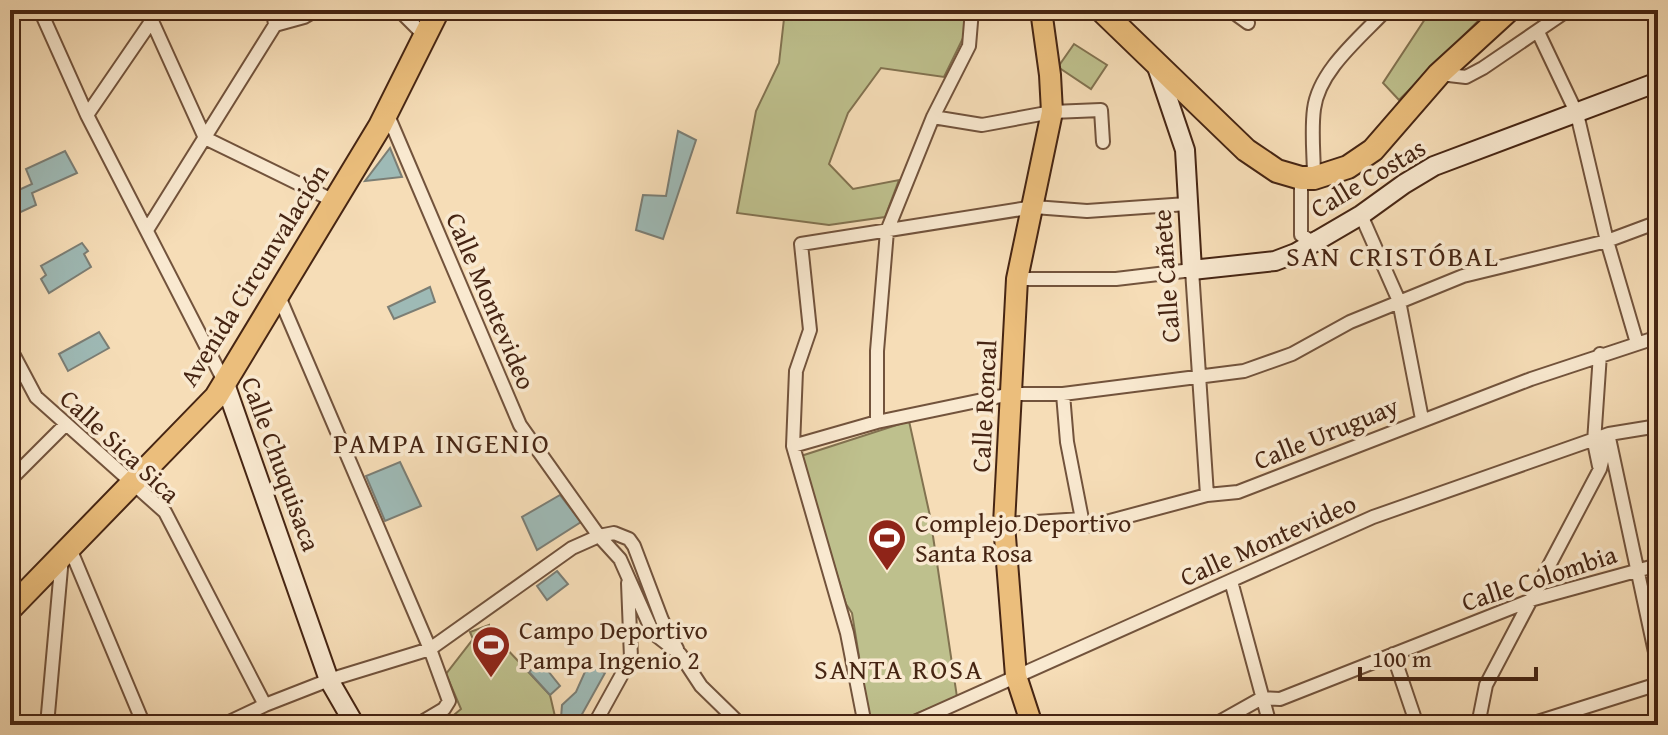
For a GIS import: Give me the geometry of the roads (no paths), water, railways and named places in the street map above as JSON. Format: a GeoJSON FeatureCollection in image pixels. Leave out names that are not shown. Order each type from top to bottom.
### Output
{"type":"FeatureCollection","features":[{"type":"Feature","properties":{"kind":"highway","name":"Avenida Circunvalación"},"geometry":{"type":"LineString","coordinates":[[10,609],[216,397],[387,113],[438,10]]}},
{"type":"Feature","properties":{"kind":"highway"},"geometry":{"type":"LineString","coordinates":[[1101,10],[1246,150],[1277,171],[1308,178],[1348,167],[1373,150],[1439,74],[1509,10]]}},
{"type":"Feature","properties":{"kind":"main road","name":"Calle Roncal"},"geometry":{"type":"LineString","coordinates":[[1032,725],[1016,676],[1004,524],[1017,279],[1052,112],[1041,10]]}},
{"type":"Feature","properties":{"kind":"main road","name":"Calle Cañete"},"geometry":{"type":"LineString","coordinates":[[1154,59],[1185,150],[1192,270]]}},
{"type":"Feature","properties":{"kind":"main road","name":"Calle Costas"},"geometry":{"type":"LineString","coordinates":[[1192,270],[1275,261],[1296,253],[1361,215],[1434,166],[1658,82]]}},
{"type":"Feature","properties":{"kind":"main road","name":"Calle Chuquisaca"},"geometry":{"type":"LineString","coordinates":[[224,381],[329,680],[355,725]]}},
{"type":"Feature","properties":{"kind":"street","name":"Calle Chuquisaca"},"geometry":{"type":"LineString","coordinates":[[40,10],[87,115],[224,381]]}},
{"type":"Feature","properties":{"kind":"street"},"geometry":{"type":"LineString","coordinates":[[147,230],[275,25],[273,10]]}},
{"type":"Feature","properties":{"kind":"street"},"geometry":{"type":"LineString","coordinates":[[275,25],[304,17],[316,10]]}},
{"type":"Feature","properties":{"kind":"street"},"geometry":{"type":"LineString","coordinates":[[399,10],[426,37]]}},
{"type":"Feature","properties":{"kind":"street"},"geometry":{"type":"LineString","coordinates":[[877,422],[877,351],[887,231],[933,117],[969,46],[972,10]]}},
{"type":"Feature","properties":{"kind":"street"},"geometry":{"type":"LineString","coordinates":[[1230,10],[1248,23]]}},
{"type":"Feature","properties":{"kind":"street"},"geometry":{"type":"LineString","coordinates":[[1319,237],[1311,241],[1301,235],[1314,109],[1319,91],[1336,64],[1386,10]]}},
{"type":"Feature","properties":{"kind":"street"},"geometry":{"type":"LineString","coordinates":[[1439,74],[1466,77],[1568,10]]}},
{"type":"Feature","properties":{"kind":"street"},"geometry":{"type":"LineString","coordinates":[[87,115],[152,14]]}},
{"type":"Feature","properties":{"kind":"street"},"geometry":{"type":"LineString","coordinates":[[152,14],[205,138],[334,201]]}},
{"type":"Feature","properties":{"kind":"street"},"geometry":{"type":"LineString","coordinates":[[1538,32],[1577,114],[1607,241],[1637,343]]}},
{"type":"Feature","properties":{"kind":"street"},"geometry":{"type":"LineString","coordinates":[[933,117],[982,125],[1052,112],[1101,110],[1103,142]]}},
{"type":"Feature","properties":{"kind":"street","name":"Calle Montevideo"},"geometry":{"type":"LineString","coordinates":[[387,113],[520,425],[599,536],[620,559],[653,633],[680,654],[701,686],[741,725]]}},
{"type":"Feature","properties":{"kind":"street"},"geometry":{"type":"LineString","coordinates":[[865,725],[847,633],[793,446],[796,371],[810,330],[801,244],[1034,207],[1087,211],[1187,204]]}},
{"type":"Feature","properties":{"kind":"street"},"geometry":{"type":"LineString","coordinates":[[1361,215],[1399,301],[1422,419]]}},
{"type":"Feature","properties":{"kind":"street"},"geometry":{"type":"LineString","coordinates":[[793,446],[877,422],[1011,394],[1063,394],[1244,371],[1292,354],[1350,322],[1463,276],[1607,241],[1658,222]]}},
{"type":"Feature","properties":{"kind":"street"},"geometry":{"type":"LineString","coordinates":[[1017,279],[1116,279],[1192,270]]}},
{"type":"Feature","properties":{"kind":"street","name":"Calle Cañete"},"geometry":{"type":"LineString","coordinates":[[1192,270],[1207,495]]}},
{"type":"Feature","properties":{"kind":"street"},"geometry":{"type":"LineString","coordinates":[[278,294],[430,649],[449,701],[444,709],[417,725]]}},
{"type":"Feature","properties":{"kind":"street","name":"Calle Uruguay"},"geometry":{"type":"LineString","coordinates":[[1004,524],[1082,519],[1091,526],[1207,495],[1238,492],[1422,419],[1600,354],[1658,337]]}},
{"type":"Feature","properties":{"kind":"street","name":"Calle Sica Sica"},"geometry":{"type":"LineString","coordinates":[[10,350],[36,397],[165,512],[265,705]]}},
{"type":"Feature","properties":{"kind":"street"},"geometry":{"type":"LineString","coordinates":[[1600,354],[1594,442],[1600,469]]}},
{"type":"Feature","properties":{"kind":"street"},"geometry":{"type":"LineString","coordinates":[[1063,394],[1067,442],[1082,519]]}},
{"type":"Feature","properties":{"kind":"street"},"geometry":{"type":"LineString","coordinates":[[10,480],[65,425]]}},
{"type":"Feature","properties":{"kind":"street","name":"Calle Montevideo"},"geometry":{"type":"LineString","coordinates":[[908,725],[1373,517],[1594,442],[1609,434],[1658,426]]}},
{"type":"Feature","properties":{"kind":"street"},"geometry":{"type":"LineString","coordinates":[[1478,725],[1486,685],[1600,469],[1609,434]]}},
{"type":"Feature","properties":{"kind":"street"},"geometry":{"type":"LineString","coordinates":[[1609,434],[1658,666]]}},
{"type":"Feature","properties":{"kind":"street"},"geometry":{"type":"LineString","coordinates":[[223,725],[329,680],[430,649],[572,548],[614,533],[629,539],[634,546],[662,620],[680,654]]}},
{"type":"Feature","properties":{"kind":"street"},"geometry":{"type":"LineString","coordinates":[[47,725],[66,550]]}},
{"type":"Feature","properties":{"kind":"street"},"geometry":{"type":"LineString","coordinates":[[66,550],[144,725]]}},
{"type":"Feature","properties":{"kind":"street","name":"Calle Colombia"},"geometry":{"type":"LineString","coordinates":[[1214,725],[1262,698],[1280,699],[1534,599],[1658,565]]}},
{"type":"Feature","properties":{"kind":"street"},"geometry":{"type":"LineString","coordinates":[[594,725],[631,658],[627,576]]}},
{"type":"Feature","properties":{"kind":"street"},"geometry":{"type":"LineString","coordinates":[[1231,581],[1270,725]]}},
{"type":"Feature","properties":{"kind":"street"},"geometry":{"type":"LineString","coordinates":[[1393,654],[1417,725]]}},
{"type":"Feature","properties":{"kind":"street"},"geometry":{"type":"LineString","coordinates":[[1528,725],[1658,684]]}},
{"type":"Feature","properties":{"kind":"water"},"geometry":{"type":"Polygon","coordinates":[[[678,131],[696,140],[663,239],[636,230],[643,195],[666,196],[678,131]]]}},
{"type":"Feature","properties":{"kind":"water"},"geometry":{"type":"Polygon","coordinates":[[[390,148],[402,177],[365,181],[390,148]]]}},
{"type":"Feature","properties":{"kind":"water"},"geometry":{"type":"Polygon","coordinates":[[[65,151],[77,173],[32,193],[36,205],[10,217],[10,194],[32,184],[26,169],[65,151]]]}},
{"type":"Feature","properties":{"kind":"water"},"geometry":{"type":"Polygon","coordinates":[[[82,243],[88,251],[84,254],[91,267],[49,293],[41,279],[46,275],[41,266],[82,243]]]}},
{"type":"Feature","properties":{"kind":"water"},"geometry":{"type":"Polygon","coordinates":[[[430,287],[435,302],[394,319],[388,307],[430,287]]]}},
{"type":"Feature","properties":{"kind":"water"},"geometry":{"type":"Polygon","coordinates":[[[99,332],[109,348],[68,371],[59,354],[99,332]]]}},
{"type":"Feature","properties":{"kind":"water"},"geometry":{"type":"Polygon","coordinates":[[[400,462],[421,506],[385,521],[366,476],[400,462]]]}},
{"type":"Feature","properties":{"kind":"water"},"geometry":{"type":"Polygon","coordinates":[[[560,495],[581,522],[537,550],[522,517],[560,495]]]}},
{"type":"Feature","properties":{"kind":"water"},"geometry":{"type":"Polygon","coordinates":[[[557,571],[568,584],[547,600],[537,586],[557,571]]]}},
{"type":"Feature","properties":{"kind":"water"},"geometry":{"type":"Polygon","coordinates":[[[540,661],[560,686],[550,695],[529,672],[540,661]]]}},
{"type":"Feature","properties":{"kind":"water"},"geometry":{"type":"Polygon","coordinates":[[[588,665],[605,673],[576,725],[565,725],[561,718],[562,705],[576,692],[588,665]]]}},
{"type":"Feature","properties":{"kind":"place","name":"Complejo Deportivo Santa Rosa"},"geometry":{"type":"Point","coordinates":[887,572]}},
{"type":"Feature","properties":{"kind":"place","name":"Campo Deportivo Pampa Ingenio 2"},"geometry":{"type":"Point","coordinates":[491,679]}},
{"type":"Feature","properties":{"kind":"district","name":"SAN CRISTÓBAL"},"geometry":{"type":"Point","coordinates":[1393,256]}},
{"type":"Feature","properties":{"kind":"district","name":"PAMPA INGENIO"},"geometry":{"type":"Point","coordinates":[442,443]}},
{"type":"Feature","properties":{"kind":"district","name":"SANTA ROSA"},"geometry":{"type":"Point","coordinates":[899,669]}}]}
